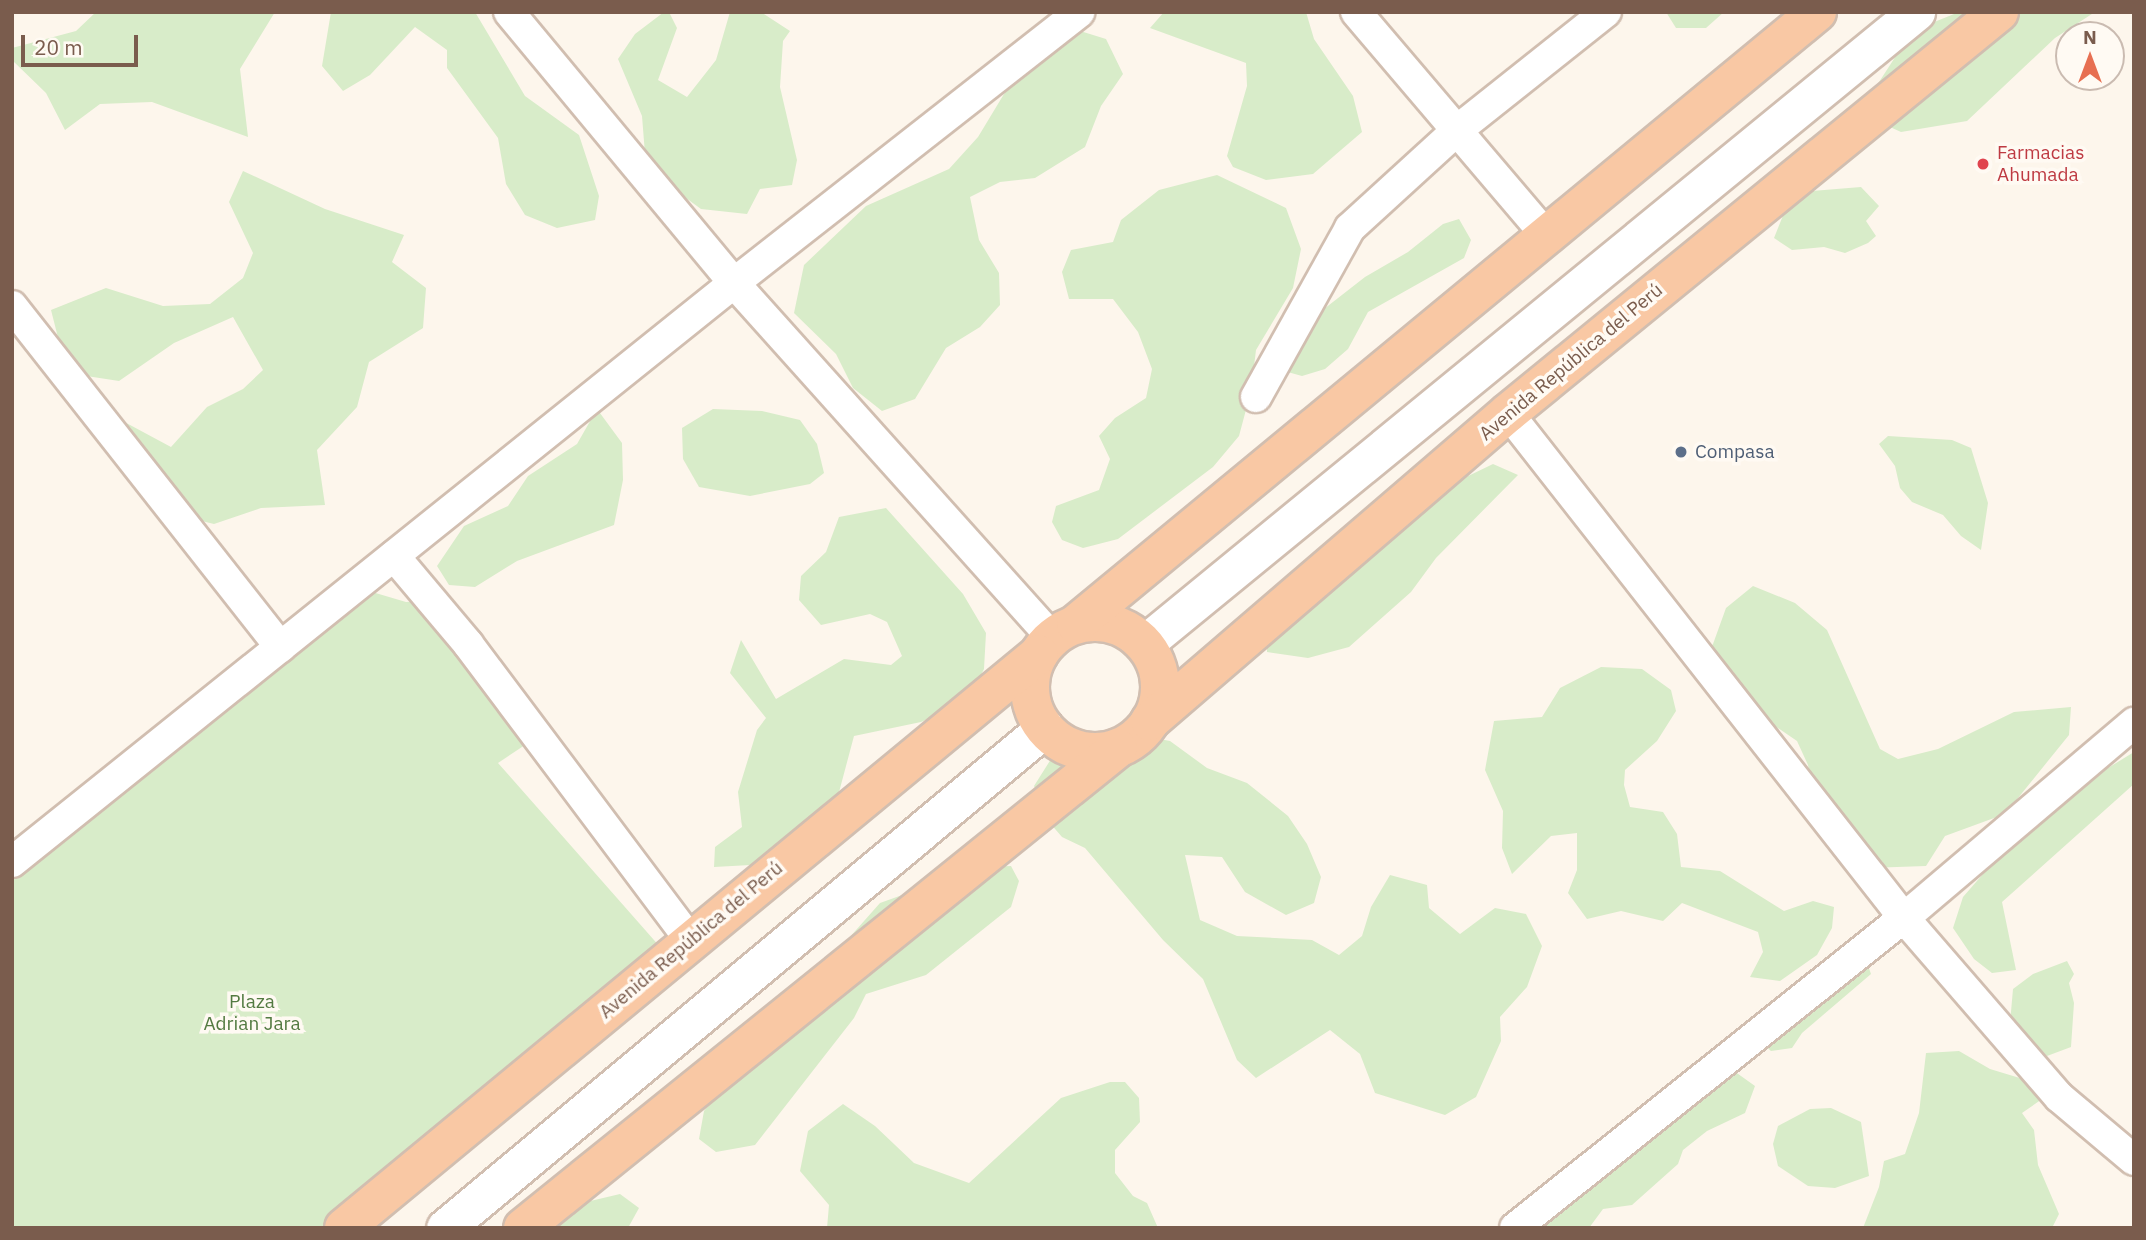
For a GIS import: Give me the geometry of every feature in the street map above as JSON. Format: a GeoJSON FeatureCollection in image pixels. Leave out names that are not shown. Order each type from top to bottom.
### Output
{"type":"FeatureCollection","features":[{"type":"Feature","properties":{"kind":"highway","name":"Avenida República del Perú"},"geometry":{"type":"LineString","coordinates":[[344,1228],[1817,12]]}},
{"type":"Feature","properties":{"kind":"highway","name":"Avenida República del Perú"},"geometry":{"type":"LineString","coordinates":[[1150,721],[1508,413],[1999,12]]}},
{"type":"Feature","properties":{"kind":"highway"},"geometry":{"type":"LineString","coordinates":[[523,1228],[1118,748],[1150,721],[1159,701],[1160,678],[1144,644],[1121,627],[1099,622],[1056,639],[1030,692],[1045,728],[1079,750],[1118,748]]}},
{"type":"Feature","properties":{"kind":"street"},"geometry":{"type":"LineString","coordinates":[[509,12],[734,283],[1056,639]]}},
{"type":"Feature","properties":{"kind":"street"},"geometry":{"type":"LineString","coordinates":[[12,862],[734,283],[1080,12]]}},
{"type":"Feature","properties":{"kind":"street"},"geometry":{"type":"LineString","coordinates":[[1356,12],[1455,132],[1545,234]]}},
{"type":"Feature","properties":{"kind":"street"},"geometry":{"type":"LineString","coordinates":[[1256,397],[1350,228],[1455,132],[1606,12]]}},
{"type":"Feature","properties":{"kind":"street"},"geometry":{"type":"LineString","coordinates":[[1144,644],[1916,12]]}},
{"type":"Feature","properties":{"kind":"street"},"geometry":{"type":"LineString","coordinates":[[12,306],[280,648]]}},
{"type":"Feature","properties":{"kind":"street"},"geometry":{"type":"LineString","coordinates":[[1508,413],[1904,918],[2059,1097],[2134,1160]]}},
{"type":"Feature","properties":{"kind":"street"},"geometry":{"type":"LineString","coordinates":[[394,556],[468,644],[690,940]]}},
{"type":"Feature","properties":{"kind":"street"},"geometry":{"type":"LineString","coordinates":[[1515,1228],[1904,918],[2134,723]]}},
{"type":"Feature","properties":{"kind":"street"},"geometry":{"type":"LineString","coordinates":[[445,1228],[1045,728]]}},
{"type":"Feature","properties":{"kind":"green space"},"geometry":{"type":"Polygon","coordinates":[[[96,12],[275,12],[240,69],[248,137],[152,102],[100,104],[65,130],[46,93],[12,60],[12,48],[76,31],[96,12]]]}},
{"type":"Feature","properties":{"kind":"green space"},"geometry":{"type":"Polygon","coordinates":[[[331,12],[475,12],[525,96],[579,135],[599,196],[595,220],[557,228],[525,215],[506,184],[498,138],[447,68],[447,50],[415,27],[370,75],[343,91],[322,66],[331,12]]]}},
{"type":"Feature","properties":{"kind":"green space"},"geometry":{"type":"Polygon","coordinates":[[[664,12],[669,12],[677,28],[658,80],[687,97],[716,60],[730,12],[761,12],[790,31],[783,41],[780,87],[797,160],[792,185],[760,189],[747,214],[701,209],[664,182],[645,154],[642,116],[618,59],[635,34],[664,12]]]}},
{"type":"Feature","properties":{"kind":"green space"},"geometry":{"type":"Polygon","coordinates":[[[1164,12],[1306,12],[1314,39],[1353,96],[1362,132],[1313,174],[1266,180],[1233,167],[1227,156],[1247,86],[1246,63],[1150,28],[1164,12]]]}},
{"type":"Feature","properties":{"kind":"green space"},"geometry":{"type":"Polygon","coordinates":[[[1666,12],[1724,12],[1706,28],[1676,28],[1666,12]]]}},
{"type":"Feature","properties":{"kind":"green space"},"geometry":{"type":"Polygon","coordinates":[[[1959,12],[2095,12],[2081,21],[2055,21],[2055,38],[1967,121],[1901,132],[1859,113],[1912,31],[1959,12]]]}},
{"type":"Feature","properties":{"kind":"green space"},"geometry":{"type":"Polygon","coordinates":[[[1064,26],[1106,39],[1123,74],[1101,106],[1085,147],[1035,178],[1000,182],[970,197],[979,240],[999,273],[1000,305],[980,327],[946,348],[915,399],[882,411],[853,388],[836,354],[794,313],[804,265],[866,206],[949,169],[978,137],[1004,94],[1064,26]]]}},
{"type":"Feature","properties":{"kind":"green space"},"geometry":{"type":"Polygon","coordinates":[[[243,171],[325,209],[404,235],[392,262],[426,288],[423,328],[369,362],[357,407],[317,450],[325,505],[261,508],[214,524],[157,510],[117,418],[171,447],[207,407],[243,389],[263,370],[233,317],[174,343],[119,381],[67,373],[51,310],[106,288],[163,306],[210,304],[243,278],[253,253],[229,202],[243,171]]]}},
{"type":"Feature","properties":{"kind":"green space"},"geometry":{"type":"Polygon","coordinates":[[[1217,175],[1286,208],[1301,249],[1293,288],[1256,350],[1251,391],[1239,436],[1213,467],[1118,539],[1083,548],[1062,540],[1052,522],[1056,506],[1099,490],[1110,459],[1099,436],[1115,418],[1146,398],[1152,369],[1138,332],[1113,299],[1069,299],[1062,272],[1071,250],[1113,242],[1121,220],[1159,190],[1217,175]]]}},
{"type":"Feature","properties":{"kind":"green space"},"geometry":{"type":"Polygon","coordinates":[[[1861,187],[1879,206],[1866,221],[1876,236],[1868,243],[1845,253],[1824,247],[1792,250],[1774,238],[1790,198],[1812,191],[1861,187]]]}},
{"type":"Feature","properties":{"kind":"green space"},"geometry":{"type":"Polygon","coordinates":[[[1459,219],[1471,240],[1464,258],[1368,312],[1348,349],[1325,369],[1302,376],[1284,371],[1306,323],[1365,277],[1408,252],[1443,224],[1459,219]]]}},
{"type":"Feature","properties":{"kind":"green space"},"geometry":{"type":"Polygon","coordinates":[[[597,409],[622,443],[623,480],[614,525],[517,561],[475,587],[449,585],[437,566],[464,526],[508,506],[528,476],[577,444],[597,409]]]}},
{"type":"Feature","properties":{"kind":"green space"},"geometry":{"type":"Polygon","coordinates":[[[713,409],[762,411],[800,420],[817,444],[824,473],[810,484],[750,496],[699,487],[683,459],[682,428],[713,409]]]}},
{"type":"Feature","properties":{"kind":"green space"},"geometry":{"type":"Polygon","coordinates":[[[1888,436],[1952,440],[1971,448],[1988,503],[1981,550],[1961,536],[1943,515],[1912,502],[1900,488],[1895,466],[1879,444],[1888,436]]]}},
{"type":"Feature","properties":{"kind":"green space"},"geometry":{"type":"Polygon","coordinates":[[[1493,464],[1518,475],[1436,558],[1411,592],[1349,647],[1308,658],[1267,652],[1266,616],[1462,479],[1493,464]]]}},
{"type":"Feature","properties":{"kind":"green space"},"geometry":{"type":"Polygon","coordinates":[[[886,508],[963,594],[986,633],[984,669],[968,701],[921,722],[854,736],[834,811],[785,863],[714,867],[715,847],[742,827],[738,792],[757,730],[766,718],[730,673],[741,640],[776,699],[844,659],[891,665],[902,656],[887,622],[870,614],[821,625],[799,600],[801,576],[826,552],[839,517],[886,508]]]}},
{"type":"Feature","properties":{"kind":"green space"},"geometry":{"type":"Polygon","coordinates":[[[1753,586],[1795,603],[1827,630],[1880,749],[1898,759],[1938,749],[2014,712],[2071,707],[2069,735],[2005,814],[1945,836],[1926,866],[1868,868],[1822,838],[1808,765],[1797,741],[1694,671],[1713,644],[1726,608],[1753,586]]]}},
{"type":"Feature","properties":{"kind":"green space","name":"Plaza Adrian Jara"},"geometry":{"type":"Polygon","coordinates":[[[362,589],[406,602],[425,601],[528,743],[498,763],[661,948],[326,1228],[12,1228],[12,874],[362,589]]]}},
{"type":"Feature","properties":{"kind":"green space"},"geometry":{"type":"Polygon","coordinates":[[[1601,667],[1642,669],[1671,690],[1676,711],[1657,741],[1625,770],[1624,785],[1630,807],[1663,812],[1677,834],[1681,867],[1720,871],[1784,911],[1813,901],[1834,907],[1832,928],[1817,955],[1780,981],[1750,977],[1763,952],[1758,932],[1682,903],[1663,921],[1621,911],[1587,919],[1568,893],[1577,870],[1577,833],[1551,836],[1512,874],[1502,848],[1503,811],[1485,770],[1494,721],[1542,717],[1560,688],[1601,667]]]}},
{"type":"Feature","properties":{"kind":"green space"},"geometry":{"type":"Polygon","coordinates":[[[1117,731],[1170,741],[1207,768],[1247,783],[1288,816],[1307,844],[1321,877],[1314,903],[1286,915],[1245,892],[1222,857],[1185,855],[1200,920],[1237,936],[1312,940],[1339,955],[1362,936],[1371,907],[1390,875],[1427,885],[1429,908],[1460,934],[1495,908],[1526,914],[1542,946],[1527,987],[1500,1017],[1501,1041],[1476,1097],[1445,1115],[1375,1093],[1360,1054],[1330,1030],[1256,1078],[1237,1060],[1203,979],[1163,940],[1085,848],[1062,837],[1049,822],[1034,786],[1058,748],[1117,731]]]}},
{"type":"Feature","properties":{"kind":"green space"},"geometry":{"type":"Polygon","coordinates":[[[2134,752],[2134,784],[2002,902],[2016,970],[1992,973],[1974,959],[1953,928],[1963,897],[2038,811],[2134,752]]]}},
{"type":"Feature","properties":{"kind":"green space"},"geometry":{"type":"Polygon","coordinates":[[[1011,866],[1019,881],[1011,907],[926,975],[866,994],[854,1018],[755,1145],[716,1152],[699,1139],[704,1111],[722,1087],[752,1071],[763,1035],[880,903],[905,894],[930,900],[988,867],[1011,866]]]}},
{"type":"Feature","properties":{"kind":"green space"},"geometry":{"type":"Polygon","coordinates":[[[1866,960],[1871,974],[1802,1033],[1792,1048],[1771,1051],[1764,1045],[1866,960]]]}},
{"type":"Feature","properties":{"kind":"green space"},"geometry":{"type":"Polygon","coordinates":[[[2067,961],[2074,974],[2069,983],[2074,1003],[2071,1047],[2047,1056],[2010,1023],[2013,989],[2033,974],[2067,961]]]}},
{"type":"Feature","properties":{"kind":"green space"},"geometry":{"type":"Polygon","coordinates":[[[1959,1051],[1990,1069],[2023,1079],[2045,1097],[2022,1113],[2034,1130],[2038,1165],[2059,1214],[2052,1228],[1863,1228],[1879,1187],[1884,1161],[1905,1154],[1919,1113],[1926,1053],[1959,1051]]]}},
{"type":"Feature","properties":{"kind":"green space"},"geometry":{"type":"Polygon","coordinates":[[[1734,1071],[1755,1086],[1745,1113],[1707,1131],[1683,1150],[1678,1164],[1632,1205],[1603,1209],[1589,1228],[1532,1228],[1734,1071]]]}},
{"type":"Feature","properties":{"kind":"green space"},"geometry":{"type":"Polygon","coordinates":[[[1110,1082],[1125,1082],[1139,1098],[1140,1122],[1115,1150],[1115,1173],[1133,1196],[1147,1203],[1158,1228],[827,1228],[829,1205],[800,1171],[808,1131],[843,1104],[875,1126],[914,1163],[969,1183],[1061,1098],[1110,1082]]]}},
{"type":"Feature","properties":{"kind":"green space"},"geometry":{"type":"Polygon","coordinates":[[[1831,1108],[1861,1122],[1869,1176],[1835,1188],[1808,1186],[1778,1166],[1773,1144],[1778,1126],[1810,1109],[1831,1108]]]}},
{"type":"Feature","properties":{"kind":"green space"},"geometry":{"type":"Polygon","coordinates":[[[620,1194],[639,1208],[628,1228],[503,1228],[527,1216],[620,1194]]]}},
{"type":"Feature","properties":{"kind":"place","name":"Farmacias Ahumada"},"geometry":{"type":"Point","coordinates":[1983,164]}},
{"type":"Feature","properties":{"kind":"place","name":"Compasa"},"geometry":{"type":"Point","coordinates":[1681,452]}}]}
